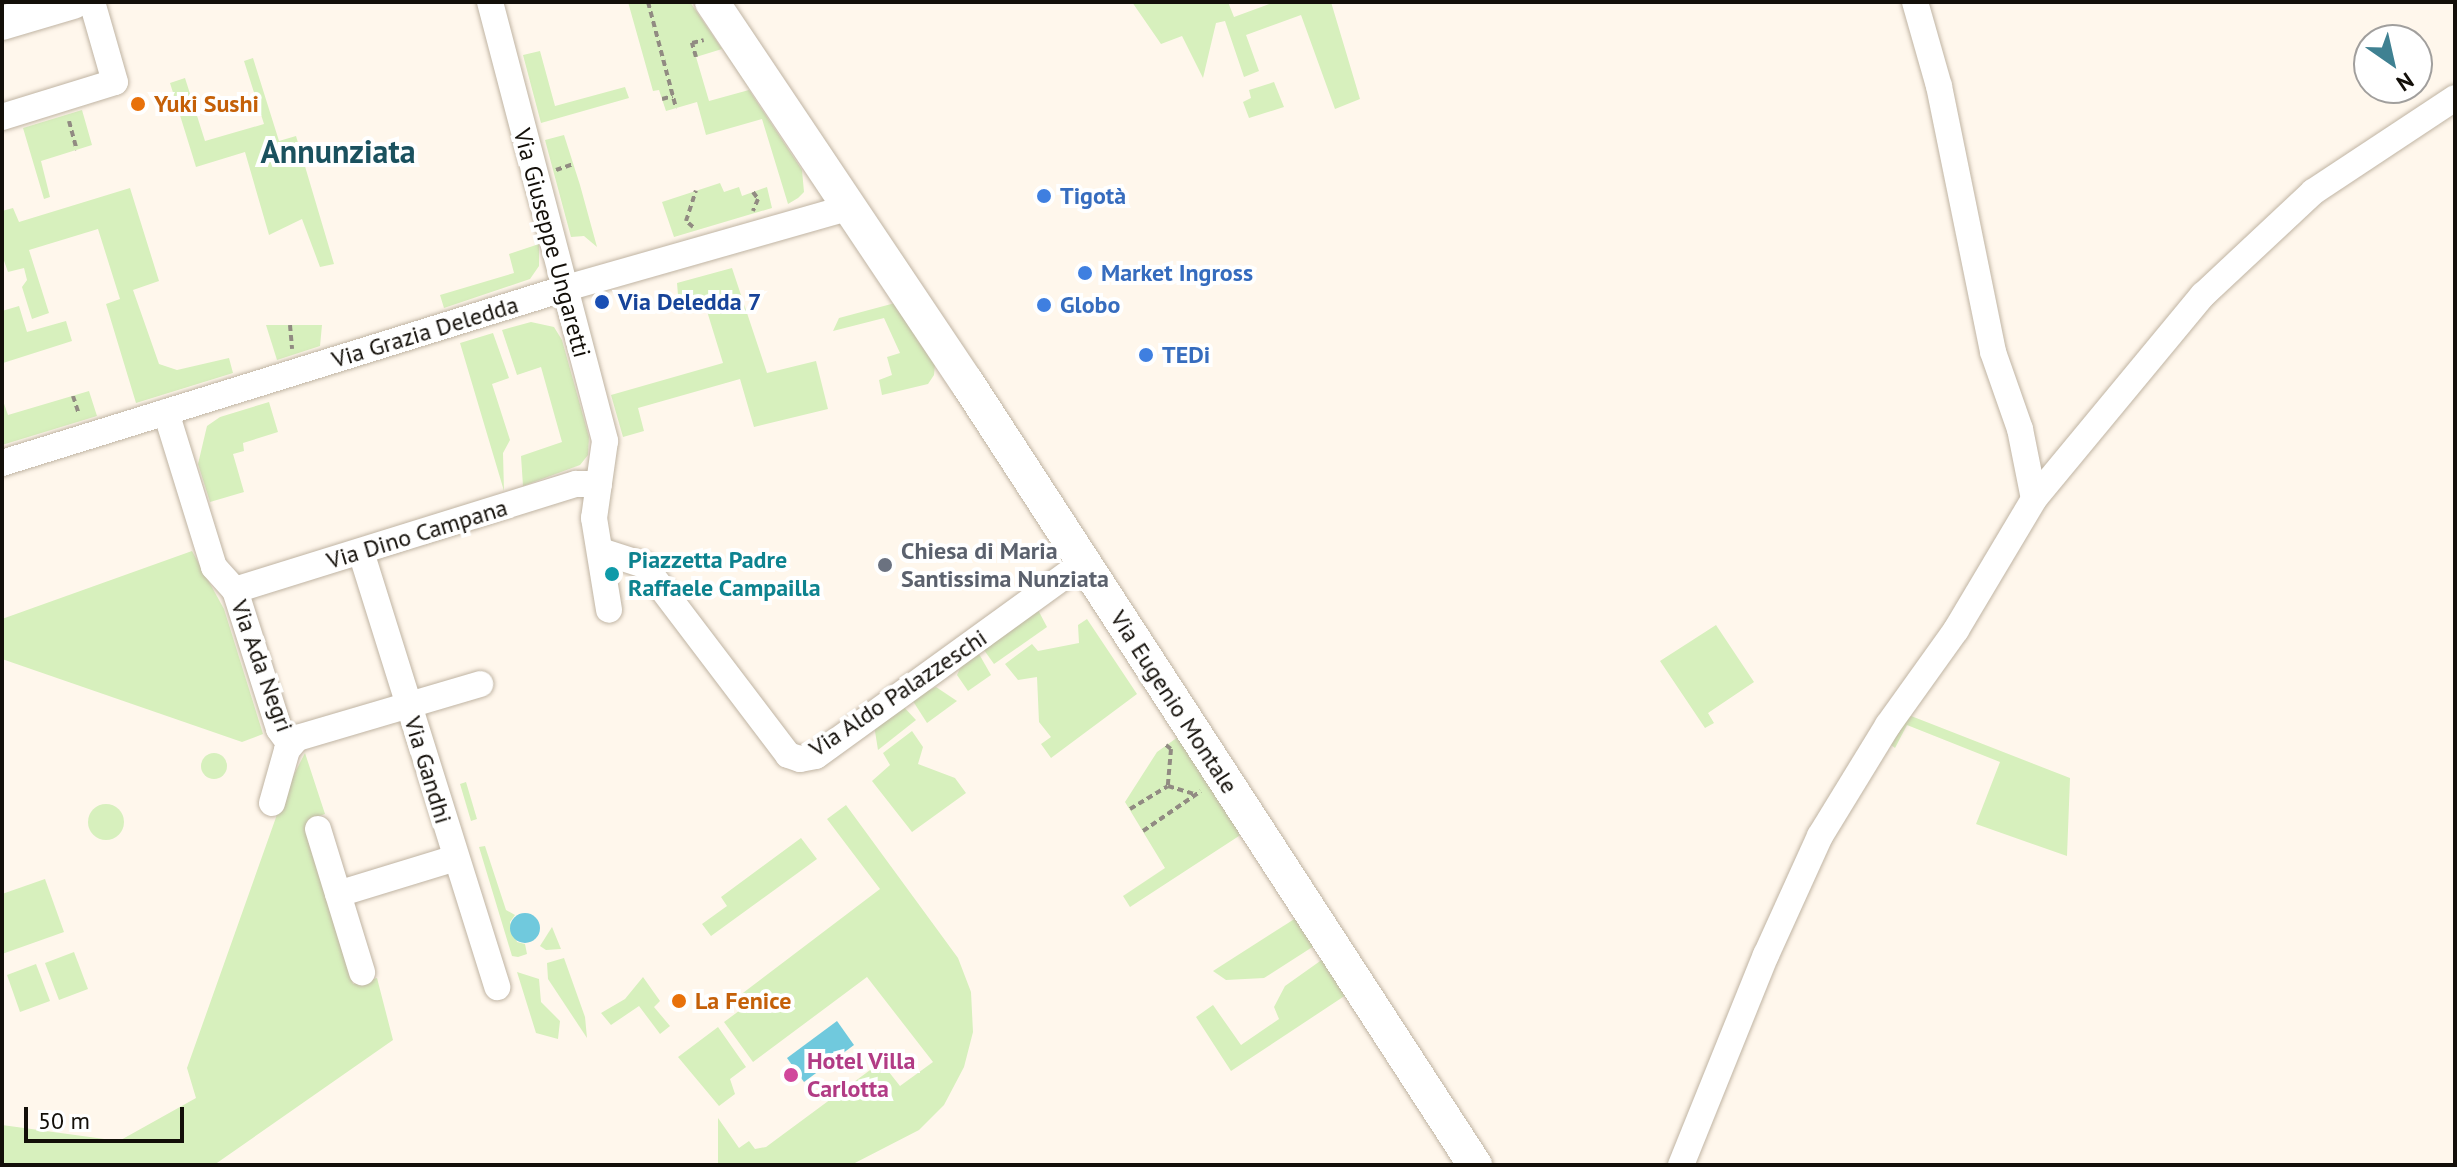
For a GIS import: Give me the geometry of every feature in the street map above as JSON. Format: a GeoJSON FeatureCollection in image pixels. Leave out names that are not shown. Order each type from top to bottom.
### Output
{"type":"FeatureCollection","features":[{"type":"Feature","properties":{"kind":"main road"},"geometry":{"type":"LineString","coordinates":[[2,23],[73,2]]}},
{"type":"Feature","properties":{"kind":"main road"},"geometry":{"type":"LineString","coordinates":[[712,2],[765,79]]}},
{"type":"Feature","properties":{"kind":"main road"},"geometry":{"type":"LineString","coordinates":[[737,2],[765,79]]}},
{"type":"Feature","properties":{"kind":"main road","name":"Via Eugenio Montale"},"geometry":{"type":"LineString","coordinates":[[765,79],[1475,1165]]}},
{"type":"Feature","properties":{"kind":"street"},"geometry":{"type":"LineString","coordinates":[[2,117],[115,82],[92,2]]}},
{"type":"Feature","properties":{"kind":"street","name":"Via Giuseppe Ungaretti"},"geometry":{"type":"LineString","coordinates":[[490,2],[605,441],[594,518],[609,610]]}},
{"type":"Feature","properties":{"kind":"street"},"geometry":{"type":"LineString","coordinates":[[1915,2],[1939,86],[1993,352],[2020,429],[2034,499]]}},
{"type":"Feature","properties":{"kind":"street"},"geometry":{"type":"LineString","coordinates":[[1681,1165],[1766,955],[1820,836],[1888,725],[1956,630],[2034,499],[2203,295],[2313,192],[2455,98]]}},
{"type":"Feature","properties":{"kind":"street","name":"Via Grazia Deledda"},"geometry":{"type":"LineString","coordinates":[[2,463],[563,289],[850,207]]}},
{"type":"Feature","properties":{"kind":"street","name":"Via Ada Negri"},"geometry":{"type":"LineString","coordinates":[[166,412],[214,567],[235,590],[279,729],[290,744]]}},
{"type":"Feature","properties":{"kind":"street","name":"Via Dino Campana"},"geometry":{"type":"LineString","coordinates":[[235,590],[576,484],[599,484]]}},
{"type":"Feature","properties":{"kind":"street","name":"Via Aldo Palazzeschi"},"geometry":{"type":"LineString","coordinates":[[601,551],[644,565],[788,755],[800,759],[816,756],[1083,563]]}},
{"type":"Feature","properties":{"kind":"street","name":"Via Gandhi"},"geometry":{"type":"LineString","coordinates":[[361,552],[497,987]]}},
{"type":"Feature","properties":{"kind":"street"},"geometry":{"type":"LineString","coordinates":[[272,803],[290,744],[480,684]]}},
{"type":"Feature","properties":{"kind":"street"},"geometry":{"type":"LineString","coordinates":[[318,829],[362,972]]}},
{"type":"Feature","properties":{"kind":"street"},"geometry":{"type":"LineString","coordinates":[[338,894],[456,858]]}},
{"type":"Feature","properties":{"kind":"path"},"geometry":{"type":"LineString","coordinates":[[648,2],[676,108]]}},
{"type":"Feature","properties":{"kind":"path"},"geometry":{"type":"LineString","coordinates":[[696,57],[692,43],[714,37]]}},
{"type":"Feature","properties":{"kind":"path"},"geometry":{"type":"LineString","coordinates":[[662,99],[673,96]]}},
{"type":"Feature","properties":{"kind":"path"},"geometry":{"type":"LineString","coordinates":[[67,115],[77,150]]}},
{"type":"Feature","properties":{"kind":"path"},"geometry":{"type":"LineString","coordinates":[[553,170],[573,164]]}},
{"type":"Feature","properties":{"kind":"path"},"geometry":{"type":"LineString","coordinates":[[696,191],[686,221],[703,229]]}},
{"type":"Feature","properties":{"kind":"path"},"geometry":{"type":"LineString","coordinates":[[749,215],[757,206],[753,192]]}},
{"type":"Feature","properties":{"kind":"path"},"geometry":{"type":"LineString","coordinates":[[290,325],[292,355]]}},
{"type":"Feature","properties":{"kind":"path"},"geometry":{"type":"LineString","coordinates":[[73,396],[81,420]]}},
{"type":"Feature","properties":{"kind":"path"},"geometry":{"type":"LineString","coordinates":[[1166,745],[1171,749],[1168,786]]}},
{"type":"Feature","properties":{"kind":"path"},"geometry":{"type":"LineString","coordinates":[[1130,809],[1168,786],[1197,794]]}},
{"type":"Feature","properties":{"kind":"path"},"geometry":{"type":"LineString","coordinates":[[1143,831],[1210,786]]}},
{"type":"Feature","properties":{"kind":"green space"},"geometry":{"type":"Polygon","coordinates":[[[628,2],[690,2],[722,49],[696,57],[709,101],[749,90],[802,170],[804,192],[798,198],[788,204],[762,119],[706,135],[697,102],[666,111],[659,90],[653,91],[628,2]]]}},
{"type":"Feature","properties":{"kind":"green space"},"geometry":{"type":"Polygon","coordinates":[[[1132,2],[1228,2],[1234,17],[1275,2],[1331,2],[1360,99],[1335,109],[1301,15],[1246,35],[1259,71],[1244,77],[1225,21],[1216,23],[1203,78],[1182,36],[1161,44],[1132,2]]]}},
{"type":"Feature","properties":{"kind":"green space"},"geometry":{"type":"Polygon","coordinates":[[[540,51],[555,106],[625,87],[629,98],[541,123],[523,55],[540,51]]]}},
{"type":"Feature","properties":{"kind":"green space"},"geometry":{"type":"Polygon","coordinates":[[[253,58],[279,141],[296,136],[334,264],[320,267],[302,219],[269,235],[245,152],[196,167],[170,83],[185,78],[205,141],[264,124],[244,61],[253,58]]]}},
{"type":"Feature","properties":{"kind":"green space"},"geometry":{"type":"Polygon","coordinates":[[[1274,82],[1284,107],[1249,118],[1243,102],[1251,98],[1249,90],[1274,82]]]}},
{"type":"Feature","properties":{"kind":"green space"},"geometry":{"type":"Polygon","coordinates":[[[82,110],[92,145],[41,161],[50,197],[44,199],[23,128],[82,110]]]}},
{"type":"Feature","properties":{"kind":"green space"},"geometry":{"type":"Polygon","coordinates":[[[564,135],[597,247],[584,236],[571,237],[545,140],[564,135]]]}},
{"type":"Feature","properties":{"kind":"green space"},"geometry":{"type":"Polygon","coordinates":[[[720,183],[724,192],[739,187],[742,196],[767,187],[772,208],[674,237],[662,202],[720,183]]]}},
{"type":"Feature","properties":{"kind":"green space"},"geometry":{"type":"Polygon","coordinates":[[[130,188],[159,281],[133,290],[159,364],[177,370],[229,358],[233,373],[136,403],[106,304],[120,299],[98,229],[29,250],[49,313],[32,319],[22,287],[27,280],[24,268],[8,272],[2,255],[2,211],[13,208],[19,222],[130,188]]]}},
{"type":"Feature","properties":{"kind":"green space"},"geometry":{"type":"Polygon","coordinates":[[[539,244],[539,266],[530,279],[444,308],[440,295],[514,273],[509,254],[539,244]]]}},
{"type":"Feature","properties":{"kind":"green space"},"geometry":{"type":"Polygon","coordinates":[[[732,268],[767,373],[816,361],[828,409],[754,427],[740,379],[638,408],[644,431],[623,437],[611,395],[723,363],[702,295],[678,295],[677,283],[732,268]]]}},
{"type":"Feature","properties":{"kind":"green space"},"geometry":{"type":"Polygon","coordinates":[[[895,303],[935,364],[934,375],[928,384],[882,395],[879,380],[892,375],[887,357],[900,353],[884,318],[833,331],[839,318],[895,303]]]}},
{"type":"Feature","properties":{"kind":"green space"},"geometry":{"type":"Polygon","coordinates":[[[19,306],[27,332],[66,321],[72,341],[3,363],[2,311],[19,306]]]}},
{"type":"Feature","properties":{"kind":"green space"},"geometry":{"type":"Polygon","coordinates":[[[531,322],[554,327],[562,340],[589,437],[588,455],[580,465],[523,486],[521,456],[562,442],[541,367],[517,375],[502,330],[531,322]]]}},
{"type":"Feature","properties":{"kind":"green space"},"geometry":{"type":"Polygon","coordinates":[[[266,325],[322,325],[320,346],[277,360],[266,325]]]}},
{"type":"Feature","properties":{"kind":"green space"},"geometry":{"type":"Polygon","coordinates":[[[493,333],[509,378],[492,384],[510,440],[503,453],[504,491],[460,343],[493,333]]]}},
{"type":"Feature","properties":{"kind":"green space"},"geometry":{"type":"Polygon","coordinates":[[[89,391],[97,416],[2,445],[2,398],[8,415],[89,391]]]}},
{"type":"Feature","properties":{"kind":"green space"},"geometry":{"type":"Polygon","coordinates":[[[269,402],[278,432],[243,443],[244,451],[233,454],[244,492],[210,502],[198,464],[207,426],[220,417],[269,402]]]}},
{"type":"Feature","properties":{"kind":"green space"},"geometry":{"type":"Polygon","coordinates":[[[192,551],[224,609],[263,734],[242,742],[2,659],[2,619],[192,551]]]}},
{"type":"Feature","properties":{"kind":"green space"},"geometry":{"type":"Polygon","coordinates":[[[1037,608],[1047,627],[994,664],[984,650],[1037,608]]]}},
{"type":"Feature","properties":{"kind":"green space"},"geometry":{"type":"Polygon","coordinates":[[[1087,619],[1137,694],[1051,758],[1041,744],[1051,737],[1039,722],[1037,677],[1018,680],[1005,664],[1032,644],[1038,651],[1079,643],[1078,625],[1087,619]]]}},
{"type":"Feature","properties":{"kind":"green space"},"geometry":{"type":"Polygon","coordinates":[[[1716,625],[1754,682],[1708,713],[1714,723],[1705,728],[1660,661],[1716,625]]]}},
{"type":"Feature","properties":{"kind":"green space"},"geometry":{"type":"Polygon","coordinates":[[[979,654],[991,675],[968,691],[957,675],[964,660],[979,654]]]}},
{"type":"Feature","properties":{"kind":"green space"},"geometry":{"type":"Polygon","coordinates":[[[936,687],[957,701],[927,723],[911,698],[936,687]]]}},
{"type":"Feature","properties":{"kind":"green space"},"geometry":{"type":"Polygon","coordinates":[[[901,704],[916,720],[878,750],[874,725],[901,704]]]}},
{"type":"Feature","properties":{"kind":"green space"},"geometry":{"type":"Polygon","coordinates":[[[1906,714],[2070,778],[2067,856],[1976,824],[2000,762],[1907,725],[1895,748],[1890,744],[1906,714]]]}},
{"type":"Feature","properties":{"kind":"green space"},"geometry":{"type":"Polygon","coordinates":[[[912,731],[923,747],[918,764],[955,778],[966,793],[912,832],[872,781],[890,765],[883,753],[912,731]]]}},
{"type":"Feature","properties":{"kind":"green space"},"geometry":{"type":"Polygon","coordinates":[[[1178,737],[1242,834],[1130,907],[1123,896],[1165,868],[1125,802],[1157,752],[1178,737]]]}},
{"type":"Feature","properties":{"kind":"green space"},"geometry":{"type":"Polygon","coordinates":[[[214,753],[223,757],[227,766],[223,775],[214,779],[205,775],[201,766],[205,757],[214,753]]]}},
{"type":"Feature","properties":{"kind":"green space"},"geometry":{"type":"Polygon","coordinates":[[[305,753],[325,814],[308,820],[353,984],[377,978],[393,1040],[214,1165],[2,1165],[2,1125],[119,1141],[196,1098],[187,1068],[285,792],[305,753]]]}},
{"type":"Feature","properties":{"kind":"green space"},"geometry":{"type":"Polygon","coordinates":[[[466,782],[477,819],[471,821],[460,784],[466,782]]]}},
{"type":"Feature","properties":{"kind":"green space"},"geometry":{"type":"Polygon","coordinates":[[[106,804],[119,809],[124,822],[119,835],[106,840],[93,835],[88,822],[93,809],[106,804]]]}},
{"type":"Feature","properties":{"kind":"green space"},"geometry":{"type":"Polygon","coordinates":[[[846,805],[958,958],[971,992],[973,1032],[964,1067],[944,1105],[919,1130],[851,1165],[718,1165],[718,1118],[739,1148],[749,1141],[755,1149],[766,1147],[881,1062],[900,1086],[933,1062],[867,977],[753,1062],[724,1022],[743,1008],[735,999],[880,889],[827,819],[846,805]]]}},
{"type":"Feature","properties":{"kind":"green space"},"geometry":{"type":"Polygon","coordinates":[[[801,838],[817,859],[711,936],[702,924],[727,906],[721,897],[801,838]]]}},
{"type":"Feature","properties":{"kind":"green space"},"geometry":{"type":"Polygon","coordinates":[[[485,846],[506,910],[515,915],[510,922],[517,942],[525,944],[527,954],[512,956],[479,847],[485,846]]]}},
{"type":"Feature","properties":{"kind":"green space"},"geometry":{"type":"Polygon","coordinates":[[[45,879],[64,932],[2,954],[2,894],[45,879]]]}},
{"type":"Feature","properties":{"kind":"green space"},"geometry":{"type":"Polygon","coordinates":[[[1296,918],[1314,946],[1264,978],[1226,980],[1213,971],[1296,918]]]}},
{"type":"Feature","properties":{"kind":"green space"},"geometry":{"type":"Polygon","coordinates":[[[552,927],[561,949],[546,950],[540,946],[552,927]]]}},
{"type":"Feature","properties":{"kind":"green space"},"geometry":{"type":"Polygon","coordinates":[[[74,952],[88,989],[59,1000],[45,963],[74,952]]]}},
{"type":"Feature","properties":{"kind":"green space"},"geometry":{"type":"Polygon","coordinates":[[[564,958],[585,1017],[587,1038],[548,979],[547,963],[564,958]]]}},
{"type":"Feature","properties":{"kind":"green space"},"geometry":{"type":"Polygon","coordinates":[[[1323,959],[1346,995],[1231,1071],[1196,1017],[1213,1005],[1241,1045],[1279,1019],[1274,1007],[1285,986],[1323,959]]]}},
{"type":"Feature","properties":{"kind":"green space"},"geometry":{"type":"Polygon","coordinates":[[[36,964],[50,1001],[20,1012],[7,975],[36,964]]]}},
{"type":"Feature","properties":{"kind":"green space"},"geometry":{"type":"Polygon","coordinates":[[[517,972],[539,979],[541,1002],[560,1021],[558,1039],[536,1033],[517,972]]]}},
{"type":"Feature","properties":{"kind":"green space"},"geometry":{"type":"Polygon","coordinates":[[[643,977],[660,1001],[654,1007],[670,1026],[660,1034],[639,1006],[611,1025],[601,1013],[625,999],[643,977]]]}},
{"type":"Feature","properties":{"kind":"green space"},"geometry":{"type":"Polygon","coordinates":[[[718,1027],[746,1067],[730,1079],[735,1094],[719,1106],[678,1057],[718,1027]]]}},
{"type":"Feature","properties":{"kind":"water"},"geometry":{"type":"Polygon","coordinates":[[[525,913],[536,917],[540,928],[536,939],[525,943],[514,939],[510,928],[514,917],[525,913]]]}},
{"type":"Feature","properties":{"kind":"water"},"geometry":{"type":"Polygon","coordinates":[[[837,1021],[854,1045],[804,1082],[787,1058],[837,1021]]]}},
{"type":"Feature","properties":{"kind":"place","name":"Yuki Sushi"},"geometry":{"type":"Point","coordinates":[138,104]}},
{"type":"Feature","properties":{"kind":"place","name":"Tigotà"},"geometry":{"type":"Point","coordinates":[1044,196]}},
{"type":"Feature","properties":{"kind":"place","name":"Market Ingross"},"geometry":{"type":"Point","coordinates":[1085,273]}},
{"type":"Feature","properties":{"kind":"place","name":"Via Deledda 7"},"geometry":{"type":"Point","coordinates":[602,302]}},
{"type":"Feature","properties":{"kind":"place","name":"Globo"},"geometry":{"type":"Point","coordinates":[1044,305]}},
{"type":"Feature","properties":{"kind":"place","name":"TEDi"},"geometry":{"type":"Point","coordinates":[1146,355]}},
{"type":"Feature","properties":{"kind":"place","name":"Chiesa di Maria Santissima Nunziata"},"geometry":{"type":"Point","coordinates":[885,565]}},
{"type":"Feature","properties":{"kind":"place","name":"Piazzetta Padre Raffaele Campailla"},"geometry":{"type":"Point","coordinates":[612,574]}},
{"type":"Feature","properties":{"kind":"place","name":"La Fenice"},"geometry":{"type":"Point","coordinates":[679,1001]}},
{"type":"Feature","properties":{"kind":"place","name":"Hotel Villa Carlotta"},"geometry":{"type":"Point","coordinates":[791,1075]}},
{"type":"Feature","properties":{"kind":"district","name":"Annunziata"},"geometry":{"type":"Point","coordinates":[338,151]}}]}
